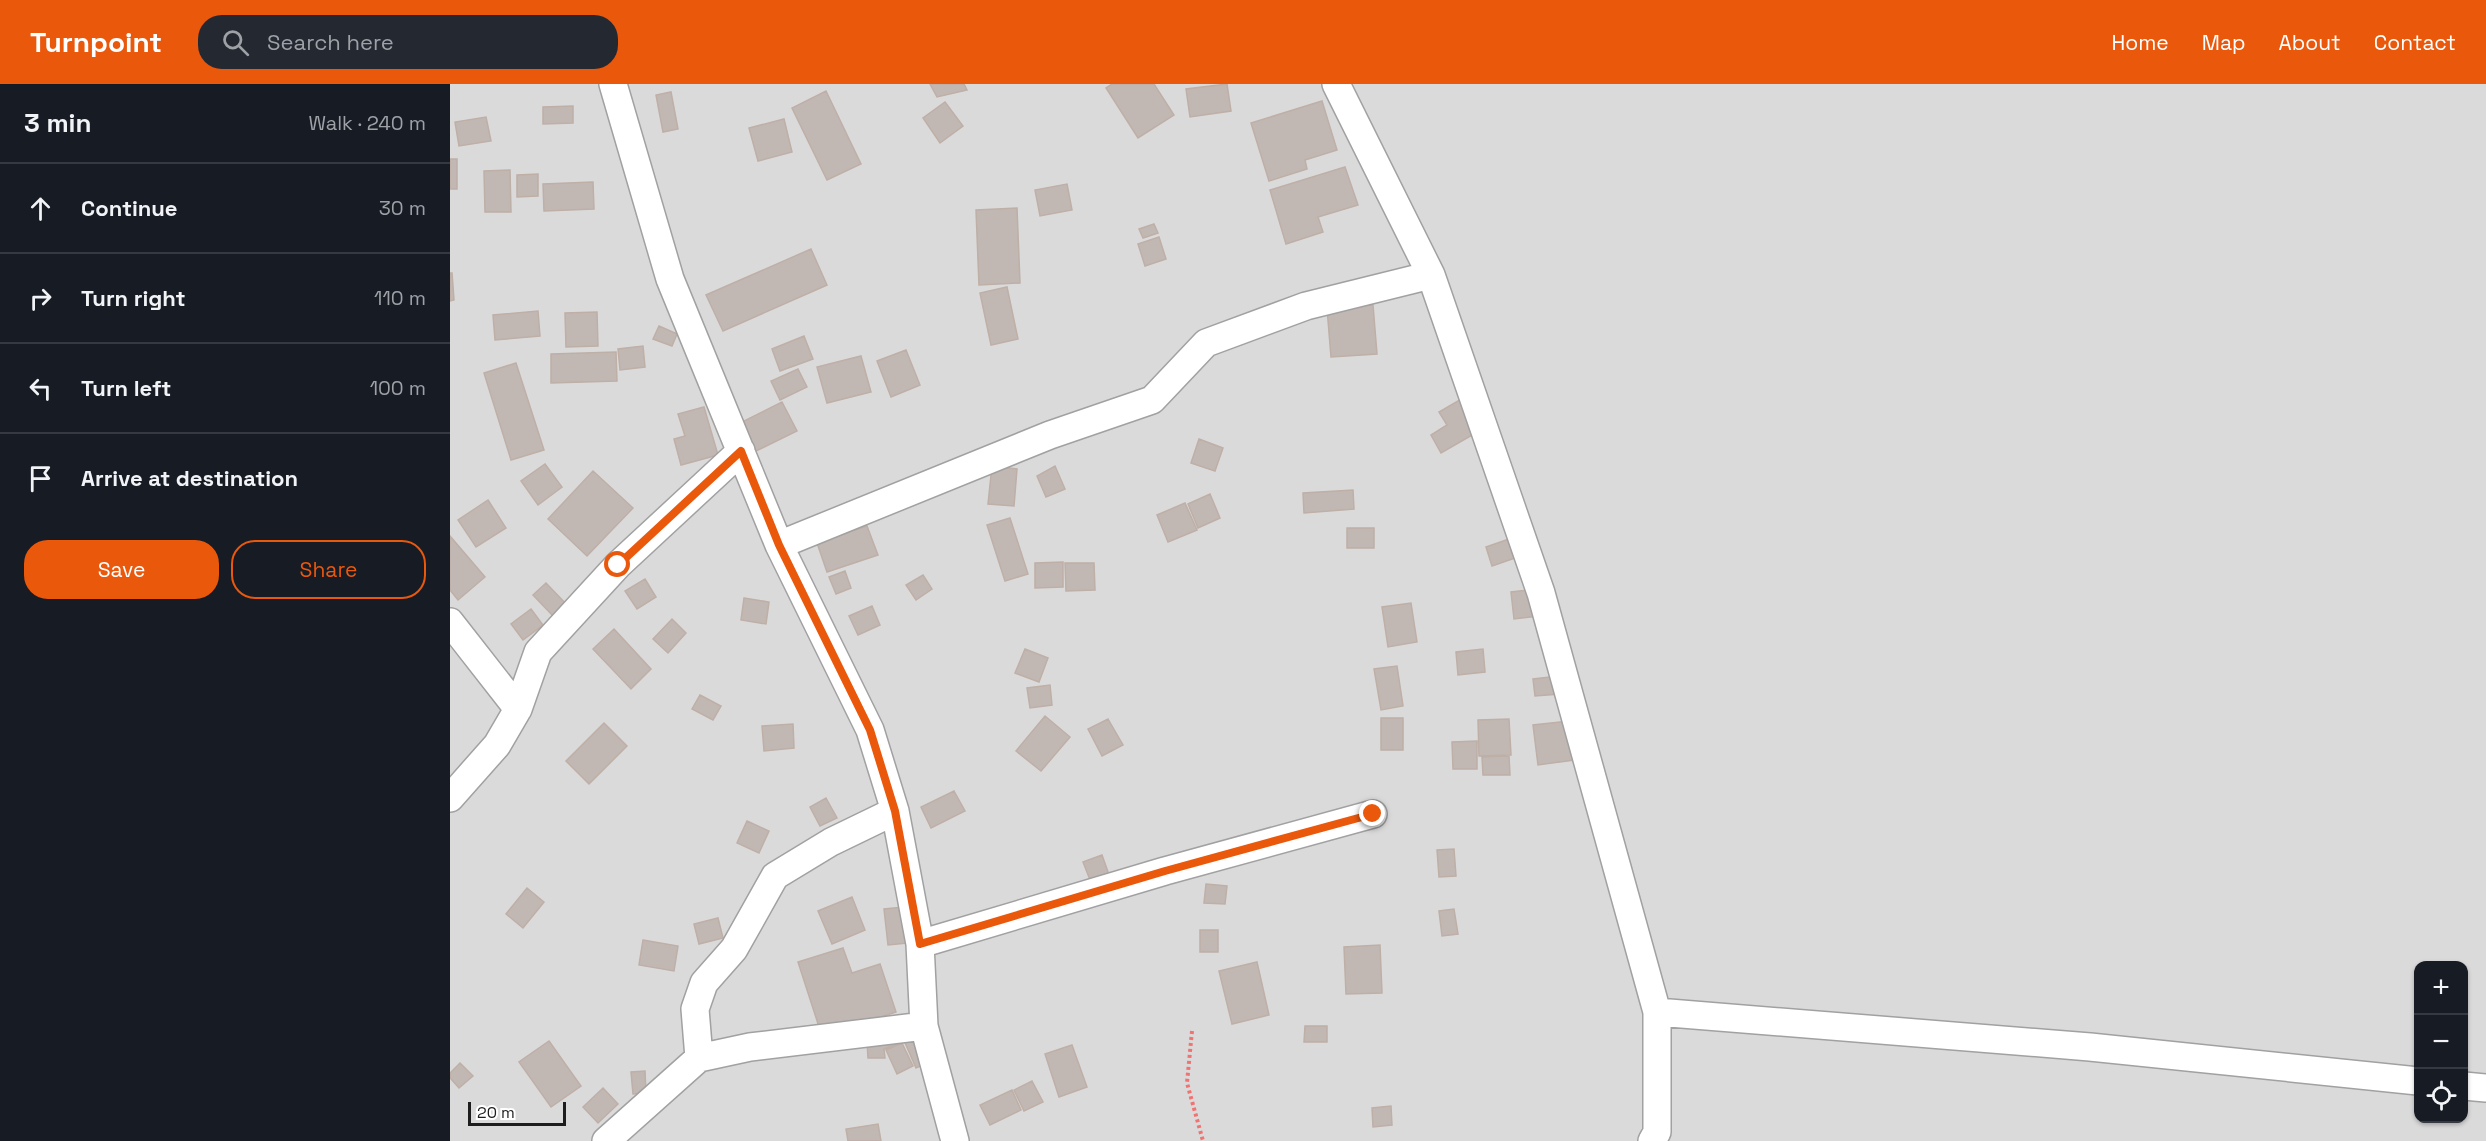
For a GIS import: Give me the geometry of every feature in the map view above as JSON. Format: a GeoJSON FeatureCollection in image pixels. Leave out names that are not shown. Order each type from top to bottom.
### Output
{"type":"FeatureCollection","features":[{"type":"Feature","properties":{"kind":"street"},"geometry":{"type":"LineString","coordinates":[[613,84],[670,279],[779,545],[870,730],[895,811],[920,944],[924,1026],[955,1141]]}},
{"type":"Feature","properties":{"kind":"street"},"geometry":{"type":"LineString","coordinates":[[1336,84],[1431,275],[1541,593],[1657,1012],[1657,1132],[1652,1141]]}},
{"type":"Feature","properties":{"kind":"street"},"geometry":{"type":"LineString","coordinates":[[779,545],[1050,435],[1152,400],[1206,343],[1306,306],[1431,275]]}},
{"type":"Feature","properties":{"kind":"street"},"geometry":{"type":"LineString","coordinates":[[450,798],[497,745],[518,709],[538,652],[618,565],[741,451]]}},
{"type":"Feature","properties":{"kind":"street"},"geometry":{"type":"LineString","coordinates":[[450,622],[518,709]]}},
{"type":"Feature","properties":{"kind":"street"},"geometry":{"type":"LineString","coordinates":[[699,1058],[695,1009],[704,983],[734,949],[775,876],[831,842],[895,811]]}},
{"type":"Feature","properties":{"kind":"street"},"geometry":{"type":"LineString","coordinates":[[920,944],[1165,871],[1373,814]]}},
{"type":"Feature","properties":{"kind":"street"},"geometry":{"type":"LineString","coordinates":[[1657,1012],[2091,1047],[2414,1081]]}},
{"type":"Feature","properties":{"kind":"street"},"geometry":{"type":"LineString","coordinates":[[606,1141],[699,1058],[750,1047],[924,1026]]}},
{"type":"Feature","properties":{"kind":"street"},"geometry":{"type":"LineString","coordinates":[[2468,1086],[2486,1088]]}},
{"type":"Feature","properties":{"kind":"path"},"geometry":{"type":"LineString","coordinates":[[1192,1031],[1187,1083],[1203,1141]]}},
{"type":"Feature","properties":{"kind":"shaded area"},"geometry":{"type":"Polygon","coordinates":[[[450,84],[2486,84],[2486,1141],[450,1141],[450,84]]]}},
{"type":"Feature","properties":{"kind":"building"},"geometry":{"type":"Polygon","coordinates":[[[930,84],[964,84],[967,90],[937,97],[930,84]]]}},
{"type":"Feature","properties":{"kind":"building"},"geometry":{"type":"Polygon","coordinates":[[[1112,84],[1154,84],[1174,115],[1138,138],[1106,88],[1112,84]]]}},
{"type":"Feature","properties":{"kind":"building"},"geometry":{"type":"Polygon","coordinates":[[[1227,84],[1231,111],[1190,117],[1186,89],[1227,84]]]}},
{"type":"Feature","properties":{"kind":"building"},"geometry":{"type":"Polygon","coordinates":[[[826,91],[861,164],[827,180],[792,108],[826,91]]]}},
{"type":"Feature","properties":{"kind":"building"},"geometry":{"type":"Polygon","coordinates":[[[671,92],[678,129],[663,132],[656,95],[671,92]]]}},
{"type":"Feature","properties":{"kind":"building"},"geometry":{"type":"Polygon","coordinates":[[[1322,101],[1337,150],[1305,160],[1307,169],[1269,181],[1251,123],[1322,101]]]}},
{"type":"Feature","properties":{"kind":"building"},"geometry":{"type":"Polygon","coordinates":[[[945,102],[963,126],[940,143],[923,118],[945,102]]]}},
{"type":"Feature","properties":{"kind":"building"},"geometry":{"type":"Polygon","coordinates":[[[573,106],[573,123],[543,124],[543,107],[573,106]]]}},
{"type":"Feature","properties":{"kind":"building"},"geometry":{"type":"Polygon","coordinates":[[[486,117],[491,141],[459,146],[455,122],[486,117]]]}},
{"type":"Feature","properties":{"kind":"building"},"geometry":{"type":"Polygon","coordinates":[[[784,119],[792,152],[758,161],[749,128],[784,119]]]}},
{"type":"Feature","properties":{"kind":"building"},"geometry":{"type":"Polygon","coordinates":[[[450,159],[457,159],[457,189],[450,189],[450,159]]]}},
{"type":"Feature","properties":{"kind":"building"},"geometry":{"type":"Polygon","coordinates":[[[1345,167],[1358,205],[1318,217],[1323,232],[1286,244],[1270,190],[1345,167]]]}},
{"type":"Feature","properties":{"kind":"building"},"geometry":{"type":"Polygon","coordinates":[[[510,170],[511,212],[485,212],[484,171],[510,170]]]}},
{"type":"Feature","properties":{"kind":"building"},"geometry":{"type":"Polygon","coordinates":[[[538,174],[538,196],[517,197],[517,175],[538,174]]]}},
{"type":"Feature","properties":{"kind":"building"},"geometry":{"type":"Polygon","coordinates":[[[593,182],[594,209],[544,211],[543,184],[593,182]]]}},
{"type":"Feature","properties":{"kind":"building"},"geometry":{"type":"Polygon","coordinates":[[[1067,184],[1072,210],[1040,216],[1035,190],[1067,184]]]}},
{"type":"Feature","properties":{"kind":"building"},"geometry":{"type":"Polygon","coordinates":[[[1017,208],[1020,283],[979,285],[976,210],[1017,208]]]}},
{"type":"Feature","properties":{"kind":"building"},"geometry":{"type":"Polygon","coordinates":[[[1154,224],[1158,233],[1143,238],[1139,229],[1154,224]]]}},
{"type":"Feature","properties":{"kind":"building"},"geometry":{"type":"Polygon","coordinates":[[[1159,237],[1166,259],[1145,266],[1138,244],[1159,237]]]}},
{"type":"Feature","properties":{"kind":"building"},"geometry":{"type":"Polygon","coordinates":[[[811,249],[827,285],[723,331],[706,295],[811,249]]]}},
{"type":"Feature","properties":{"kind":"building"},"geometry":{"type":"Polygon","coordinates":[[[450,273],[452,273],[454,300],[450,301],[450,273]]]}},
{"type":"Feature","properties":{"kind":"building"},"geometry":{"type":"Polygon","coordinates":[[[1007,287],[1018,339],[991,345],[980,293],[1007,287]]]}},
{"type":"Feature","properties":{"kind":"building"},"geometry":{"type":"Polygon","coordinates":[[[1373,305],[1377,354],[1331,357],[1327,308],[1373,305]]]}},
{"type":"Feature","properties":{"kind":"building"},"geometry":{"type":"Polygon","coordinates":[[[538,311],[540,336],[495,340],[493,315],[538,311]]]}},
{"type":"Feature","properties":{"kind":"building"},"geometry":{"type":"Polygon","coordinates":[[[597,312],[598,346],[566,347],[565,313],[597,312]]]}},
{"type":"Feature","properties":{"kind":"building"},"geometry":{"type":"Polygon","coordinates":[[[659,326],[677,334],[672,346],[653,339],[659,326]]]}},
{"type":"Feature","properties":{"kind":"building"},"geometry":{"type":"Polygon","coordinates":[[[804,336],[813,359],[780,371],[772,349],[804,336]]]}},
{"type":"Feature","properties":{"kind":"building"},"geometry":{"type":"Polygon","coordinates":[[[643,346],[645,367],[620,370],[618,349],[643,346]]]}},
{"type":"Feature","properties":{"kind":"building"},"geometry":{"type":"Polygon","coordinates":[[[906,350],[920,385],[891,397],[877,361],[906,350]]]}},
{"type":"Feature","properties":{"kind":"building"},"geometry":{"type":"Polygon","coordinates":[[[616,352],[617,381],[551,383],[551,354],[616,352]]]}},
{"type":"Feature","properties":{"kind":"building"},"geometry":{"type":"Polygon","coordinates":[[[861,356],[871,392],[827,403],[817,367],[861,356]]]}},
{"type":"Feature","properties":{"kind":"building"},"geometry":{"type":"Polygon","coordinates":[[[516,363],[544,450],[511,460],[484,373],[516,363]]]}},
{"type":"Feature","properties":{"kind":"building"},"geometry":{"type":"Polygon","coordinates":[[[798,369],[807,387],[780,400],[771,381],[798,369]]]}},
{"type":"Feature","properties":{"kind":"building"},"geometry":{"type":"Polygon","coordinates":[[[1463,398],[1481,430],[1441,453],[1431,435],[1447,425],[1439,412],[1463,398]]]}},
{"type":"Feature","properties":{"kind":"building"},"geometry":{"type":"Polygon","coordinates":[[[782,402],[797,431],[754,452],[740,423],[782,402]]]}},
{"type":"Feature","properties":{"kind":"building"},"geometry":{"type":"Polygon","coordinates":[[[704,407],[718,455],[681,465],[674,439],[685,436],[678,414],[704,407]]]}},
{"type":"Feature","properties":{"kind":"building"},"geometry":{"type":"Polygon","coordinates":[[[1199,439],[1223,448],[1215,471],[1191,463],[1199,439]]]}},
{"type":"Feature","properties":{"kind":"building"},"geometry":{"type":"Polygon","coordinates":[[[545,464],[562,487],[538,505],[521,481],[545,464]]]}},
{"type":"Feature","properties":{"kind":"building"},"geometry":{"type":"Polygon","coordinates":[[[992,466],[1017,469],[1014,506],[988,504],[992,466]]]}},
{"type":"Feature","properties":{"kind":"building"},"geometry":{"type":"Polygon","coordinates":[[[1055,466],[1065,489],[1046,497],[1037,476],[1055,466]]]}},
{"type":"Feature","properties":{"kind":"building"},"geometry":{"type":"Polygon","coordinates":[[[593,471],[633,508],[587,556],[548,519],[593,471]]]}},
{"type":"Feature","properties":{"kind":"building"},"geometry":{"type":"Polygon","coordinates":[[[1353,490],[1354,509],[1304,513],[1303,493],[1353,490]]]}},
{"type":"Feature","properties":{"kind":"building"},"geometry":{"type":"Polygon","coordinates":[[[1210,494],[1220,518],[1198,528],[1188,504],[1210,494]]]}},
{"type":"Feature","properties":{"kind":"building"},"geometry":{"type":"Polygon","coordinates":[[[488,500],[506,528],[476,547],[458,520],[488,500]]]}},
{"type":"Feature","properties":{"kind":"building"},"geometry":{"type":"Polygon","coordinates":[[[1185,503],[1197,530],[1168,542],[1157,515],[1185,503]]]}},
{"type":"Feature","properties":{"kind":"building"},"geometry":{"type":"Polygon","coordinates":[[[1010,518],[1028,574],[1005,581],[987,525],[1010,518]]]}},
{"type":"Feature","properties":{"kind":"building"},"geometry":{"type":"Polygon","coordinates":[[[867,526],[878,555],[827,572],[817,543],[867,526]]]}},
{"type":"Feature","properties":{"kind":"building"},"geometry":{"type":"Polygon","coordinates":[[[1347,528],[1374,528],[1374,548],[1347,548],[1347,528]]]}},
{"type":"Feature","properties":{"kind":"building"},"geometry":{"type":"Polygon","coordinates":[[[450,536],[485,577],[458,600],[450,590],[450,536]]]}},
{"type":"Feature","properties":{"kind":"building"},"geometry":{"type":"Polygon","coordinates":[[[1509,539],[1515,558],[1492,566],[1486,547],[1509,539]]]}},
{"type":"Feature","properties":{"kind":"building"},"geometry":{"type":"Polygon","coordinates":[[[1063,562],[1063,587],[1035,588],[1035,563],[1063,562]]]}},
{"type":"Feature","properties":{"kind":"building"},"geometry":{"type":"Polygon","coordinates":[[[1065,563],[1094,563],[1095,590],[1066,591],[1065,563]]]}},
{"type":"Feature","properties":{"kind":"building"},"geometry":{"type":"Polygon","coordinates":[[[845,571],[851,588],[836,594],[829,577],[845,571]]]}},
{"type":"Feature","properties":{"kind":"building"},"geometry":{"type":"Polygon","coordinates":[[[923,575],[932,589],[916,600],[906,585],[923,575]]]}},
{"type":"Feature","properties":{"kind":"building"},"geometry":{"type":"Polygon","coordinates":[[[645,579],[656,597],[637,609],[625,591],[645,579]]]}},
{"type":"Feature","properties":{"kind":"building"},"geometry":{"type":"Polygon","coordinates":[[[546,583],[567,605],[554,617],[533,595],[546,583]]]}},
{"type":"Feature","properties":{"kind":"building"},"geometry":{"type":"Polygon","coordinates":[[[1536,589],[1539,616],[1514,619],[1511,592],[1536,589]]]}},
{"type":"Feature","properties":{"kind":"building"},"geometry":{"type":"Polygon","coordinates":[[[744,598],[769,602],[766,624],[741,620],[744,598]]]}},
{"type":"Feature","properties":{"kind":"building"},"geometry":{"type":"Polygon","coordinates":[[[1411,603],[1417,642],[1388,647],[1382,607],[1411,603]]]}},
{"type":"Feature","properties":{"kind":"building"},"geometry":{"type":"Polygon","coordinates":[[[872,606],[880,625],[858,635],[849,616],[872,606]]]}},
{"type":"Feature","properties":{"kind":"building"},"geometry":{"type":"Polygon","coordinates":[[[531,609],[543,625],[523,640],[511,624],[531,609]]]}},
{"type":"Feature","properties":{"kind":"building"},"geometry":{"type":"Polygon","coordinates":[[[672,619],[686,633],[668,653],[653,639],[672,619]]]}},
{"type":"Feature","properties":{"kind":"building"},"geometry":{"type":"Polygon","coordinates":[[[614,629],[651,669],[631,689],[593,649],[614,629]]]}},
{"type":"Feature","properties":{"kind":"building"},"geometry":{"type":"Polygon","coordinates":[[[1025,649],[1048,658],[1039,682],[1015,673],[1025,649]]]}},
{"type":"Feature","properties":{"kind":"building"},"geometry":{"type":"Polygon","coordinates":[[[1483,649],[1485,672],[1458,675],[1456,652],[1483,649]]]}},
{"type":"Feature","properties":{"kind":"building"},"geometry":{"type":"Polygon","coordinates":[[[1397,666],[1403,706],[1381,710],[1374,669],[1397,666]]]}},
{"type":"Feature","properties":{"kind":"building"},"geometry":{"type":"Polygon","coordinates":[[[1559,676],[1560,694],[1535,696],[1533,679],[1559,676]]]}},
{"type":"Feature","properties":{"kind":"building"},"geometry":{"type":"Polygon","coordinates":[[[1050,685],[1052,705],[1030,708],[1027,688],[1050,685]]]}},
{"type":"Feature","properties":{"kind":"building"},"geometry":{"type":"Polygon","coordinates":[[[700,695],[721,706],[713,720],[692,709],[700,695]]]}},
{"type":"Feature","properties":{"kind":"building"},"geometry":{"type":"Polygon","coordinates":[[[1045,716],[1070,737],[1041,771],[1016,751],[1045,716]]]}},
{"type":"Feature","properties":{"kind":"building"},"geometry":{"type":"Polygon","coordinates":[[[1381,718],[1403,718],[1403,750],[1381,750],[1381,718]]]}},
{"type":"Feature","properties":{"kind":"building"},"geometry":{"type":"Polygon","coordinates":[[[1108,719],[1123,745],[1102,756],[1088,729],[1108,719]]]}},
{"type":"Feature","properties":{"kind":"building"},"geometry":{"type":"Polygon","coordinates":[[[1509,719],[1511,755],[1479,756],[1478,720],[1509,719]]]}},
{"type":"Feature","properties":{"kind":"building"},"geometry":{"type":"Polygon","coordinates":[[[1569,721],[1574,760],[1538,765],[1533,725],[1569,721]]]}},
{"type":"Feature","properties":{"kind":"building"},"geometry":{"type":"Polygon","coordinates":[[[604,723],[627,746],[589,784],[566,761],[604,723]]]}},
{"type":"Feature","properties":{"kind":"building"},"geometry":{"type":"Polygon","coordinates":[[[793,724],[794,748],[764,751],[762,726],[793,724]]]}},
{"type":"Feature","properties":{"kind":"building"},"geometry":{"type":"Polygon","coordinates":[[[1477,741],[1477,769],[1453,769],[1452,742],[1477,741]]]}},
{"type":"Feature","properties":{"kind":"building"},"geometry":{"type":"Polygon","coordinates":[[[1509,756],[1510,775],[1483,775],[1482,757],[1509,756]]]}},
{"type":"Feature","properties":{"kind":"building"},"geometry":{"type":"Polygon","coordinates":[[[954,791],[965,811],[931,828],[921,807],[954,791]]]}},
{"type":"Feature","properties":{"kind":"building"},"geometry":{"type":"Polygon","coordinates":[[[826,798],[837,818],[820,826],[810,807],[826,798]]]}},
{"type":"Feature","properties":{"kind":"building"},"geometry":{"type":"Polygon","coordinates":[[[747,821],[769,831],[759,853],[737,843],[747,821]]]}},
{"type":"Feature","properties":{"kind":"building"},"geometry":{"type":"Polygon","coordinates":[[[1454,849],[1456,876],[1439,877],[1437,850],[1454,849]]]}},
{"type":"Feature","properties":{"kind":"building"},"geometry":{"type":"Polygon","coordinates":[[[1102,855],[1112,883],[1094,890],[1083,862],[1102,855]]]}},
{"type":"Feature","properties":{"kind":"building"},"geometry":{"type":"Polygon","coordinates":[[[1206,884],[1227,886],[1225,904],[1204,903],[1206,884]]]}},
{"type":"Feature","properties":{"kind":"building"},"geometry":{"type":"Polygon","coordinates":[[[527,888],[544,902],[523,928],[506,914],[527,888]]]}},
{"type":"Feature","properties":{"kind":"building"},"geometry":{"type":"Polygon","coordinates":[[[852,897],[865,930],[832,944],[818,911],[852,897]]]}},
{"type":"Feature","properties":{"kind":"building"},"geometry":{"type":"Polygon","coordinates":[[[904,907],[907,943],[888,945],[884,909],[904,907]]]}},
{"type":"Feature","properties":{"kind":"building"},"geometry":{"type":"Polygon","coordinates":[[[1454,909],[1458,934],[1442,936],[1439,911],[1454,909]]]}},
{"type":"Feature","properties":{"kind":"building"},"geometry":{"type":"Polygon","coordinates":[[[718,918],[723,938],[699,944],[694,924],[718,918]]]}},
{"type":"Feature","properties":{"kind":"building"},"geometry":{"type":"Polygon","coordinates":[[[1200,930],[1218,930],[1218,952],[1200,952],[1200,930]]]}},
{"type":"Feature","properties":{"kind":"building"},"geometry":{"type":"Polygon","coordinates":[[[643,940],[678,946],[674,971],[639,965],[643,940]]]}},
{"type":"Feature","properties":{"kind":"building"},"geometry":{"type":"Polygon","coordinates":[[[1380,945],[1382,993],[1346,994],[1344,947],[1380,945]]]}},
{"type":"Feature","properties":{"kind":"building"},"geometry":{"type":"Polygon","coordinates":[[[843,948],[852,973],[880,964],[896,1012],[822,1036],[798,962],[843,948]]]}},
{"type":"Feature","properties":{"kind":"building"},"geometry":{"type":"Polygon","coordinates":[[[1257,962],[1269,1015],[1232,1024],[1219,971],[1257,962]]]}},
{"type":"Feature","properties":{"kind":"building"},"geometry":{"type":"Polygon","coordinates":[[[1305,1026],[1327,1026],[1327,1042],[1304,1042],[1305,1026]]]}},
{"type":"Feature","properties":{"kind":"building"},"geometry":{"type":"Polygon","coordinates":[[[918,1031],[931,1061],[916,1068],[903,1038],[918,1031]]]}},
{"type":"Feature","properties":{"kind":"building"},"geometry":{"type":"Polygon","coordinates":[[[549,1041],[581,1086],[551,1107],[519,1062],[549,1041]]]}},
{"type":"Feature","properties":{"kind":"building"},"geometry":{"type":"Polygon","coordinates":[[[867,1042],[901,1042],[884,1049],[885,1058],[868,1058],[867,1042]]]}},
{"type":"Feature","properties":{"kind":"building"},"geometry":{"type":"Polygon","coordinates":[[[902,1043],[913,1066],[897,1074],[886,1050],[902,1043]]]}},
{"type":"Feature","properties":{"kind":"building"},"geometry":{"type":"Polygon","coordinates":[[[1072,1045],[1087,1087],[1059,1097],[1045,1054],[1072,1045]]]}},
{"type":"Feature","properties":{"kind":"building"},"geometry":{"type":"Polygon","coordinates":[[[460,1063],[473,1076],[459,1088],[450,1078],[450,1073],[460,1063]]]}},
{"type":"Feature","properties":{"kind":"building"},"geometry":{"type":"Polygon","coordinates":[[[645,1071],[646,1093],[633,1094],[631,1072],[645,1071]]]}},
{"type":"Feature","properties":{"kind":"building"},"geometry":{"type":"Polygon","coordinates":[[[1032,1081],[1043,1102],[1024,1111],[1014,1090],[1032,1081]]]}},
{"type":"Feature","properties":{"kind":"building"},"geometry":{"type":"Polygon","coordinates":[[[603,1088],[618,1104],[598,1123],[583,1107],[603,1088]]]}},
{"type":"Feature","properties":{"kind":"building"},"geometry":{"type":"Polygon","coordinates":[[[1012,1090],[1021,1110],[990,1125],[980,1105],[1012,1090]]]}},
{"type":"Feature","properties":{"kind":"building"},"geometry":{"type":"Polygon","coordinates":[[[1391,1106],[1392,1125],[1373,1127],[1372,1108],[1391,1106]]]}},
{"type":"Feature","properties":{"kind":"building"},"geometry":{"type":"Polygon","coordinates":[[[878,1124],[881,1141],[848,1141],[846,1129],[878,1124]]]}},
{"type":"Feature","properties":{"kind":"route"},"geometry":{"type":"LineString","coordinates":[[618,565],[741,451],[779,545],[870,730],[895,811],[920,944],[1165,871],[1373,814]]}}]}
